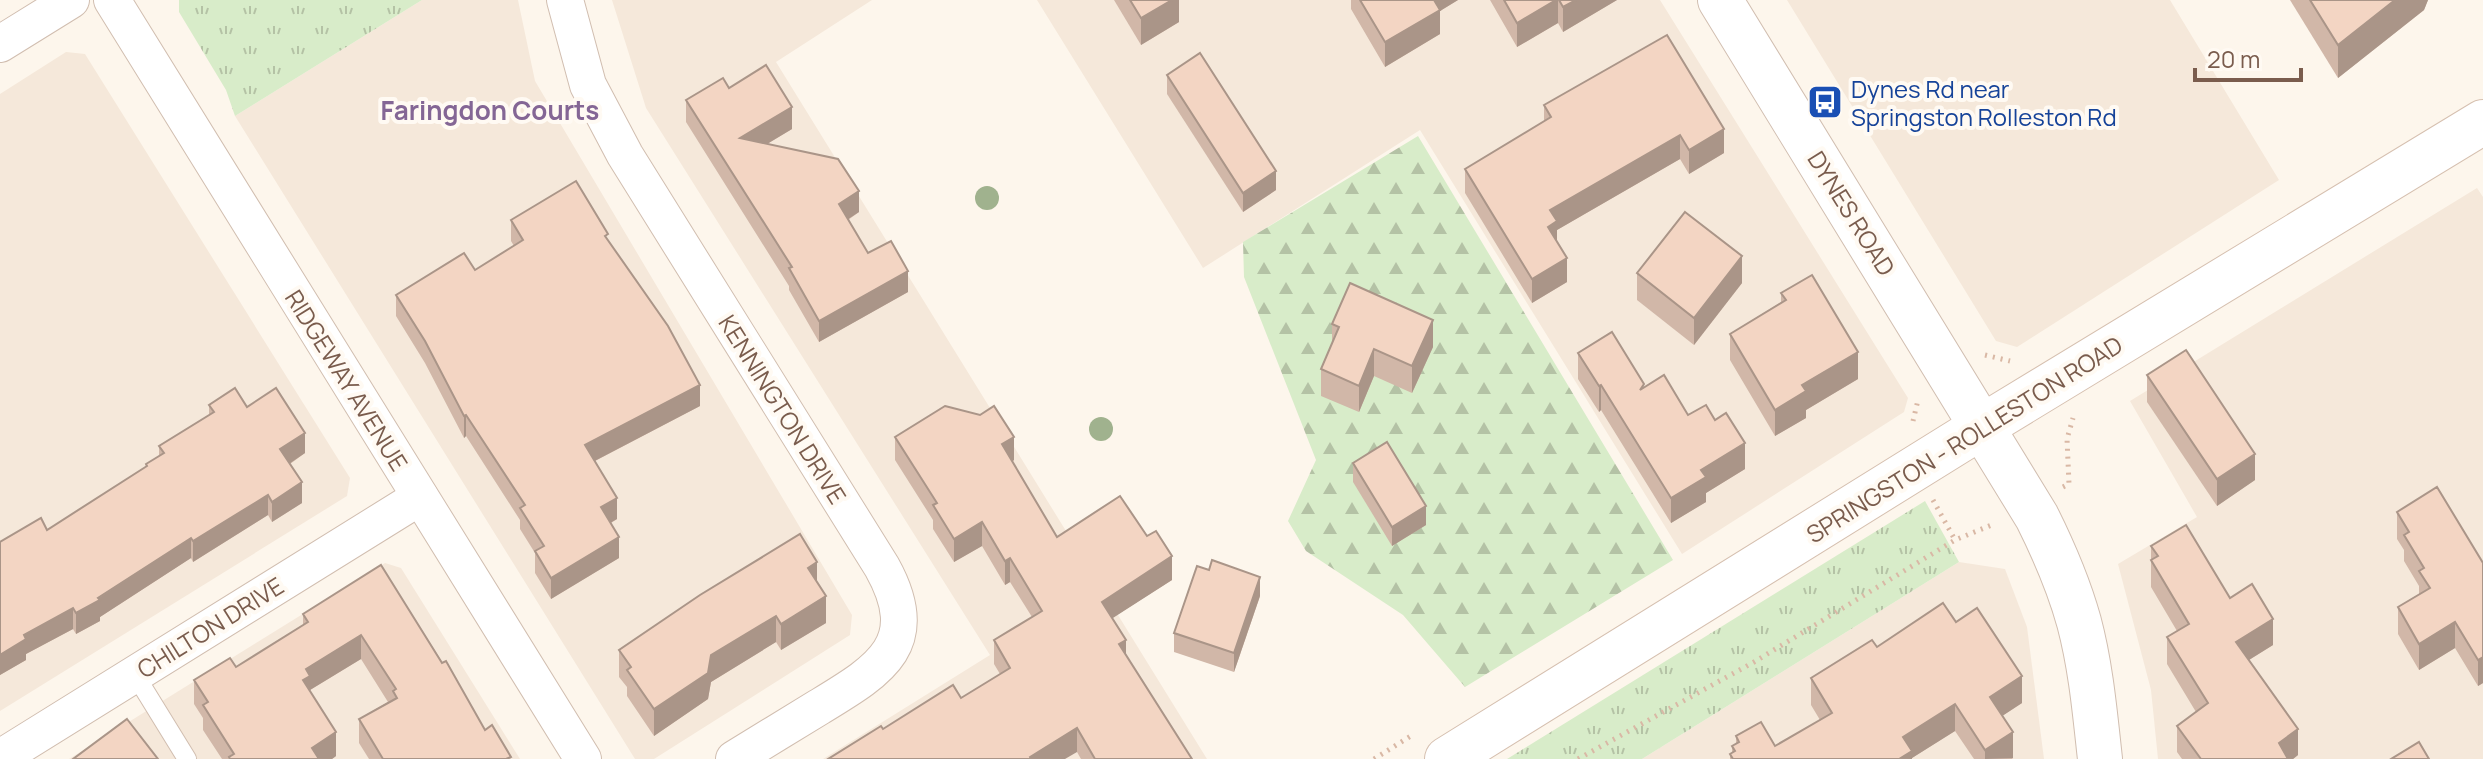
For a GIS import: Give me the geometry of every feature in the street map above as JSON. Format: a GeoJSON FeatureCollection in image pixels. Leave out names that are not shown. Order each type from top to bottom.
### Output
{"type":"FeatureCollection","features":[{"type":"Feature","properties":{"kind":"main road","name":"DYNES ROAD"},"geometry":{"type":"LineString","coordinates":[[1720,0],[2037,517],[2067,586],[2079,623],[2088,662],[2100,759]]}},
{"type":"Feature","properties":{"kind":"main road","name":"SPRINGSTON - ROLLESTON ROAD"},"geometry":{"type":"LineString","coordinates":[[1447,759],[1983,426],[2483,122]]}},
{"type":"Feature","properties":{"kind":"street"},"geometry":{"type":"LineString","coordinates":[[0,44],[71,0]]}},
{"type":"Feature","properties":{"kind":"street","name":"RIDGEWAY AVENUE"},"geometry":{"type":"LineString","coordinates":[[112,0],[583,759]]}},
{"type":"Feature","properties":{"kind":"street","name":"KENNINGTON DRIVE"},"geometry":{"type":"LineString","coordinates":[[565,0],[588,85],[625,155],[882,567],[898,598],[897,633],[890,650],[874,670],[852,687],[734,759]]}},
{"type":"Feature","properties":{"kind":"street","name":"CHILTON DRIVE"},"geometry":{"type":"LineString","coordinates":[[0,758],[420,497]]}},
{"type":"Feature","properties":{"kind":"lane"},"geometry":{"type":"LineString","coordinates":[[134,673],[187,759]]}},
{"type":"Feature","properties":{"kind":"path"},"geometry":{"type":"LineString","coordinates":[[2069,484],[2067,439],[2073,417]]}},
{"type":"Feature","properties":{"kind":"path"},"geometry":{"type":"LineString","coordinates":[[1930,495],[1955,540]]}},
{"type":"Feature","properties":{"kind":"path"},"geometry":{"type":"LineString","coordinates":[[1578,759],[1754,662],[1955,540],[1992,525]]}},
{"type":"Feature","properties":{"kind":"shaded area"},"geometry":{"type":"Polygon","coordinates":[[[422,0],[518,0],[535,81],[852,615],[850,635],[654,759],[635,759],[235,116],[422,0]]]}},
{"type":"Feature","properties":{"kind":"shaded area"},"geometry":{"type":"Polygon","coordinates":[[[612,0],[872,0],[776,62],[1207,759],[823,759],[990,655],[646,108],[612,0]]]}},
{"type":"Feature","properties":{"kind":"shaded area"},"geometry":{"type":"Polygon","coordinates":[[[1037,0],[1660,0],[1908,398],[1904,412],[1682,554],[1420,130],[1203,268],[1037,0]]]}},
{"type":"Feature","properties":{"kind":"shaded area"},"geometry":{"type":"Polygon","coordinates":[[[1787,0],[2170,0],[2279,180],[2017,347],[1996,341],[1787,0]]]}},
{"type":"Feature","properties":{"kind":"shaded area"},"geometry":{"type":"Polygon","coordinates":[[[66,52],[85,54],[350,478],[347,496],[0,711],[0,94],[66,52]]]}},
{"type":"Feature","properties":{"kind":"shaded area"},"geometry":{"type":"Polygon","coordinates":[[[2477,188],[2483,197],[2483,759],[2158,759],[2151,690],[2118,564],[2197,517],[2130,401],[2477,188]]]}},
{"type":"Feature","properties":{"kind":"shaded area"},"geometry":{"type":"Polygon","coordinates":[[[1959,562],[2005,569],[2027,627],[2044,759],[1642,759],[1959,562]]]}},
{"type":"Feature","properties":{"kind":"shaded area"},"geometry":{"type":"Polygon","coordinates":[[[385,563],[401,568],[520,759],[69,759],[385,563]]]}},
{"type":"Feature","properties":{"kind":"green space"},"geometry":{"type":"Polygon","coordinates":[[[179,0],[422,0],[235,116],[226,90],[179,12],[179,0]]]}},
{"type":"Feature","properties":{"kind":"green space"},"geometry":{"type":"Polygon","coordinates":[[[1418,136],[1673,560],[1465,687],[1403,615],[1306,551],[1288,521],[1316,460],[1244,277],[1243,242],[1418,136]]]}},
{"type":"Feature","properties":{"kind":"green space"},"geometry":{"type":"Polygon","coordinates":[[[1925,501],[1959,562],[1642,759],[1507,759],[1925,501]]]}},
{"type":"Feature","properties":{"kind":"building"},"geometry":{"type":"Polygon","coordinates":[[[1130,0],[1172,0],[1141,18],[1130,0]]]}},
{"type":"Feature","properties":{"kind":"building"},"geometry":{"type":"Polygon","coordinates":[[[1360,0],[1434,0],[1440,10],[1385,42],[1360,0]]]}},
{"type":"Feature","properties":{"kind":"building"},"geometry":{"type":"Polygon","coordinates":[[[1504,0],[1556,0],[1517,23],[1504,0]]]}},
{"type":"Feature","properties":{"kind":"building"},"geometry":{"type":"Polygon","coordinates":[[[1559,0],[1576,0],[1563,7],[1559,0]]]}},
{"type":"Feature","properties":{"kind":"building"},"geometry":{"type":"Polygon","coordinates":[[[2310,0],[2395,0],[2338,45],[2310,0]]]}},
{"type":"Feature","properties":{"kind":"building"},"geometry":{"type":"Polygon","coordinates":[[[1667,35],[1724,129],[1689,150],[1680,135],[1550,210],[1557,221],[1548,227],[1567,258],[1532,279],[1465,169],[1551,117],[1544,105],[1667,35]]]}},
{"type":"Feature","properties":{"kind":"building"},"geometry":{"type":"Polygon","coordinates":[[[1200,53],[1276,171],[1243,193],[1167,75],[1200,53]]]}},
{"type":"Feature","properties":{"kind":"building"},"geometry":{"type":"Polygon","coordinates":[[[766,65],[792,107],[740,138],[838,159],[859,191],[839,204],[868,253],[891,241],[908,271],[819,321],[789,268],[792,267],[686,100],[723,78],[729,88],[766,65]]]}},
{"type":"Feature","properties":{"kind":"building"},"geometry":{"type":"Polygon","coordinates":[[[576,181],[608,234],[605,236],[668,326],[700,385],[585,445],[617,498],[601,507],[619,537],[551,578],[535,551],[544,546],[520,508],[525,505],[464,416],[425,341],[396,295],[464,253],[475,270],[523,240],[511,220],[576,181]]]}},
{"type":"Feature","properties":{"kind":"building"},"geometry":{"type":"Polygon","coordinates":[[[1685,212],[1742,256],[1694,318],[1637,273],[1685,212]]]}},
{"type":"Feature","properties":{"kind":"building"},"geometry":{"type":"Polygon","coordinates":[[[1812,275],[1858,352],[1802,385],[1806,391],[1775,410],[1730,334],[1786,300],[1781,293],[1812,275]]]}},
{"type":"Feature","properties":{"kind":"building"},"geometry":{"type":"Polygon","coordinates":[[[1350,283],[1433,320],[1412,366],[1374,349],[1359,386],[1321,369],[1339,327],[1332,324],[1350,283]]]}},
{"type":"Feature","properties":{"kind":"building"},"geometry":{"type":"Polygon","coordinates":[[[1612,332],[1644,384],[1640,390],[1664,375],[1688,415],[1706,405],[1715,420],[1726,413],[1745,443],[1701,470],[1706,477],[1671,498],[1578,353],[1612,332]]]}},
{"type":"Feature","properties":{"kind":"building"},"geometry":{"type":"Polygon","coordinates":[[[2186,350],[2255,454],[2217,479],[2147,375],[2186,350]]]}},
{"type":"Feature","properties":{"kind":"building"},"geometry":{"type":"Polygon","coordinates":[[[235,388],[247,407],[276,388],[305,433],[280,449],[302,482],[272,502],[268,495],[193,541],[191,538],[98,598],[100,600],[76,613],[73,608],[24,635],[26,639],[0,655],[0,542],[41,518],[47,530],[147,466],[164,453],[159,446],[214,412],[209,405],[235,388]]]}},
{"type":"Feature","properties":{"kind":"building"},"geometry":{"type":"Polygon","coordinates":[[[945,406],[980,415],[994,406],[1014,437],[1002,444],[1057,537],[1120,496],[1147,536],[1156,531],[1172,556],[1102,602],[1126,640],[1119,644],[1192,759],[1095,759],[1077,728],[1031,759],[828,759],[953,685],[961,698],[1010,668],[994,640],[1042,611],[1010,558],[1005,561],[982,522],[954,539],[933,505],[937,503],[895,437],[945,406]]]}},
{"type":"Feature","properties":{"kind":"building"},"geometry":{"type":"Polygon","coordinates":[[[1387,442],[1426,506],[1392,527],[1353,463],[1387,442]]]}},
{"type":"Feature","properties":{"kind":"building"},"geometry":{"type":"Polygon","coordinates":[[[2437,487],[2483,563],[2483,657],[2478,660],[2455,622],[2419,644],[2398,607],[2430,588],[2419,571],[2424,568],[2404,535],[2409,532],[2397,512],[2437,487]]]}},
{"type":"Feature","properties":{"kind":"building"},"geometry":{"type":"Polygon","coordinates":[[[2186,525],[2230,598],[2252,584],[2273,619],[2236,642],[2298,729],[2279,743],[2288,759],[2201,759],[2177,726],[2208,703],[2167,637],[2189,624],[2151,560],[2158,556],[2151,546],[2186,525]]]}},
{"type":"Feature","properties":{"kind":"building"},"geometry":{"type":"Polygon","coordinates":[[[800,534],[817,562],[808,568],[826,596],[781,624],[776,616],[711,655],[708,673],[654,709],[627,670],[631,667],[619,650],[700,595],[800,534]]]}},
{"type":"Feature","properties":{"kind":"building"},"geometry":{"type":"Polygon","coordinates":[[[1212,560],[1260,577],[1234,653],[1174,633],[1197,566],[1209,570],[1212,560]]]}},
{"type":"Feature","properties":{"kind":"building"},"geometry":{"type":"Polygon","coordinates":[[[381,565],[442,663],[446,661],[485,730],[492,725],[511,757],[383,759],[359,719],[397,698],[393,691],[396,689],[361,635],[306,669],[310,676],[303,680],[336,732],[312,748],[319,759],[230,759],[234,754],[203,705],[208,702],[194,680],[230,658],[236,667],[308,622],[303,614],[381,565]]]}},
{"type":"Feature","properties":{"kind":"building"},"geometry":{"type":"Polygon","coordinates":[[[1943,603],[1956,622],[1977,608],[2022,676],[1990,697],[2013,732],[1985,750],[1955,704],[1903,737],[1912,751],[1899,759],[1733,759],[1730,754],[1735,751],[1732,746],[1739,742],[1736,736],[1761,722],[1775,746],[1832,713],[1811,678],[1872,640],[1877,647],[1943,603]]]}},
{"type":"Feature","properties":{"kind":"building"},"geometry":{"type":"Polygon","coordinates":[[[127,719],[158,759],[73,759],[127,719]]]}},
{"type":"Feature","properties":{"kind":"building"},"geometry":{"type":"Polygon","coordinates":[[[2419,742],[2429,759],[2391,759],[2419,742]]]}},
{"type":"Feature","properties":{"kind":"place","name":"Dynes Rd near Springston Rolleston Rd"},"geometry":{"type":"Point","coordinates":[1825,102]}},
{"type":"Feature","properties":{"kind":"district","name":"Faringdon Courts"},"geometry":{"type":"Point","coordinates":[490,110]}}]}
